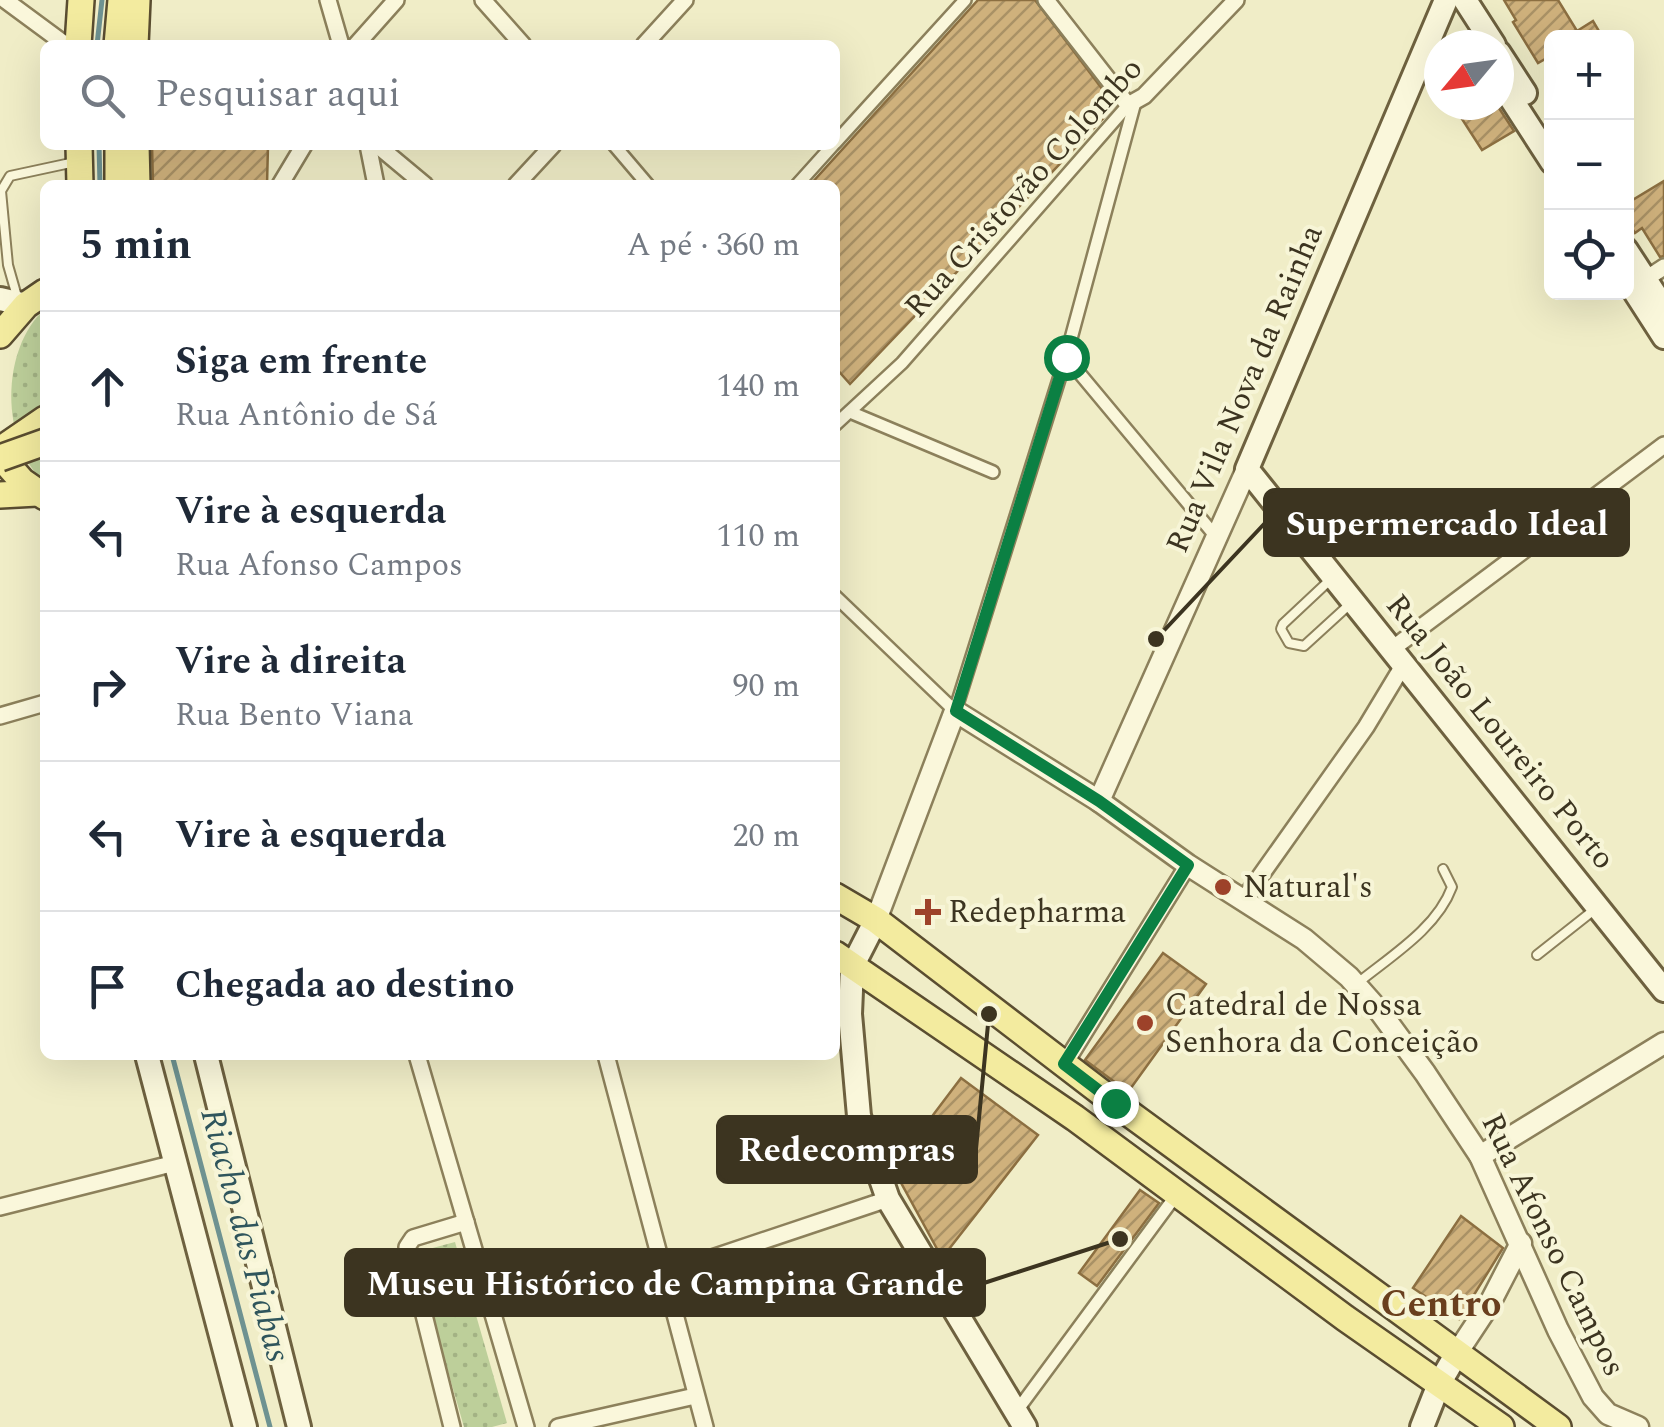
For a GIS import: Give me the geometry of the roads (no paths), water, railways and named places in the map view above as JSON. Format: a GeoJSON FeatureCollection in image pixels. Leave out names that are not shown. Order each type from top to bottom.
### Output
{"type":"FeatureCollection","features":[{"type":"Feature","properties":{"kind":"main road"},"geometry":{"type":"LineString","coordinates":[[78,40],[81,0]]}},
{"type":"Feature","properties":{"kind":"main road"},"geometry":{"type":"LineString","coordinates":[[117,40],[120,0]]}},
{"type":"Feature","properties":{"kind":"main road"},"geometry":{"type":"LineString","coordinates":[[135,40],[137,0]]}},
{"type":"Feature","properties":{"kind":"main road"},"geometry":{"type":"LineString","coordinates":[[1447,0],[1466,30]]}},
{"type":"Feature","properties":{"kind":"main road","name":"Rua Vila Nova da Rainha"},"geometry":{"type":"LineString","coordinates":[[1247,469],[1447,0]]}},
{"type":"Feature","properties":{"kind":"main road"},"geometry":{"type":"LineString","coordinates":[[1465,0],[1484,30]]}},
{"type":"Feature","properties":{"kind":"main road"},"geometry":{"type":"LineString","coordinates":[[1514,76],[1544,122]]}},
{"type":"Feature","properties":{"kind":"main road"},"geometry":{"type":"LineString","coordinates":[[1514,103],[1544,150]]}},
{"type":"Feature","properties":{"kind":"main road"},"geometry":{"type":"LineString","coordinates":[[118,150],[118,180]]}},
{"type":"Feature","properties":{"kind":"main road"},"geometry":{"type":"LineString","coordinates":[[136,150],[137,180]]}},
{"type":"Feature","properties":{"kind":"main road"},"geometry":{"type":"LineString","coordinates":[[1642,278],[1664,308]]}},
{"type":"Feature","properties":{"kind":"main road"},"geometry":{"type":"LineString","coordinates":[[1642,278],[1664,337]]}},
{"type":"Feature","properties":{"kind":"main road"},"geometry":{"type":"LineString","coordinates":[[0,335],[29,297]]}},
{"type":"Feature","properties":{"kind":"main road"},"geometry":{"type":"LineString","coordinates":[[0,455],[40,423]]}},
{"type":"Feature","properties":{"kind":"main road"},"geometry":{"type":"LineString","coordinates":[[0,455],[40,443]]}},
{"type":"Feature","properties":{"kind":"main road"},"geometry":{"type":"LineString","coordinates":[[0,455],[40,494]]}},
{"type":"Feature","properties":{"kind":"main road","name":"Rua João Loureiro Porto"},"geometry":{"type":"LineString","coordinates":[[1247,469],[1664,990]]}},
{"type":"Feature","properties":{"kind":"main road"},"geometry":{"type":"LineString","coordinates":[[0,495],[40,495]]}},
{"type":"Feature","properties":{"kind":"main road"},"geometry":{"type":"LineString","coordinates":[[840,899],[876,920],[1064,1064],[1558,1427]]}},
{"type":"Feature","properties":{"kind":"main road"},"geometry":{"type":"LineString","coordinates":[[876,920],[844,960],[859,1116],[888,1199],[1020,1420]]}},
{"type":"Feature","properties":{"kind":"main road"},"geometry":{"type":"LineString","coordinates":[[844,960],[1178,1192],[1501,1427]]}},
{"type":"Feature","properties":{"kind":"main road"},"geometry":{"type":"LineString","coordinates":[[148,1060],[245,1427]]}},
{"type":"Feature","properties":{"kind":"main road"},"geometry":{"type":"LineString","coordinates":[[207,1060],[299,1427]]}},
{"type":"Feature","properties":{"kind":"main road"},"geometry":{"type":"LineString","coordinates":[[1422,1427],[1439,1384],[1457,1354]]}},
{"type":"Feature","properties":{"kind":"street"},"geometry":{"type":"LineString","coordinates":[[5,0],[59,40]]}},
{"type":"Feature","properties":{"kind":"street"},"geometry":{"type":"LineString","coordinates":[[328,0],[339,40]]}},
{"type":"Feature","properties":{"kind":"street"},"geometry":{"type":"LineString","coordinates":[[360,40],[396,0]]}},
{"type":"Feature","properties":{"kind":"street"},"geometry":{"type":"LineString","coordinates":[[482,0],[519,40]]}},
{"type":"Feature","properties":{"kind":"street"},"geometry":{"type":"LineString","coordinates":[[649,40],[685,0]]}},
{"type":"Feature","properties":{"kind":"street"},"geometry":{"type":"LineString","coordinates":[[840,137],[965,0]]}},
{"type":"Feature","properties":{"kind":"street"},"geometry":{"type":"LineString","coordinates":[[876,920],[956,711],[1066,357],[1132,104],[1046,0]]}},
{"type":"Feature","properties":{"kind":"street","name":"Rua Cristovão Colombo"},"geometry":{"type":"LineString","coordinates":[[844,418],[902,363],[1132,104],[1236,0]]}},
{"type":"Feature","properties":{"kind":"street"},"geometry":{"type":"LineString","coordinates":[[283,180],[301,150]]}},
{"type":"Feature","properties":{"kind":"street"},"geometry":{"type":"LineString","coordinates":[[369,150],[375,180]]}},
{"type":"Feature","properties":{"kind":"street"},"geometry":{"type":"LineString","coordinates":[[383,150],[419,180]]}},
{"type":"Feature","properties":{"kind":"street"},"geometry":{"type":"LineString","coordinates":[[520,180],[548,150]]}},
{"type":"Feature","properties":{"kind":"street"},"geometry":{"type":"LineString","coordinates":[[618,150],[644,180]]}},
{"type":"Feature","properties":{"kind":"street"},"geometry":{"type":"LineString","coordinates":[[802,180],[829,150]]}},
{"type":"Feature","properties":{"kind":"street"},"geometry":{"type":"LineString","coordinates":[[1066,357],[1217,538]]}},
{"type":"Feature","properties":{"kind":"street"},"geometry":{"type":"LineString","coordinates":[[844,418],[992,472]]}},
{"type":"Feature","properties":{"kind":"street"},"geometry":{"type":"LineString","coordinates":[[1244,900],[1366,728],[1398,656],[1664,445]]}},
{"type":"Feature","properties":{"kind":"street","name":"Rua Vila Nova da Rainha"},"geometry":{"type":"LineString","coordinates":[[1099,801],[1247,469]]}},
{"type":"Feature","properties":{"kind":"street"},"geometry":{"type":"LineString","coordinates":[[840,601],[956,711]]}},
{"type":"Feature","properties":{"kind":"street"},"geometry":{"type":"LineString","coordinates":[[0,716],[40,705]]}},
{"type":"Feature","properties":{"kind":"street","name":"Rua Afonso Campos"},"geometry":{"type":"LineString","coordinates":[[956,711],[1099,801],[1188,865],[1304,939],[1356,985],[1424,1072],[1480,1156],[1558,1330],[1593,1396],[1608,1414],[1638,1427]]}},
{"type":"Feature","properties":{"kind":"street"},"geometry":{"type":"LineString","coordinates":[[1064,1064],[1188,865]]}},
{"type":"Feature","properties":{"kind":"street"},"geometry":{"type":"LineString","coordinates":[[1480,1156],[1664,1044]]}},
{"type":"Feature","properties":{"kind":"street"},"geometry":{"type":"LineString","coordinates":[[418,1060],[526,1427]]}},
{"type":"Feature","properties":{"kind":"street"},"geometry":{"type":"LineString","coordinates":[[607,1060],[705,1427]]}},
{"type":"Feature","properties":{"kind":"street"},"geometry":{"type":"LineString","coordinates":[[0,1207],[176,1163]]}},
{"type":"Feature","properties":{"kind":"street"},"geometry":{"type":"LineString","coordinates":[[1020,1420],[1178,1192]]}},
{"type":"Feature","properties":{"kind":"street"},"geometry":{"type":"LineString","coordinates":[[664,1274],[888,1199]]}},
{"type":"Feature","properties":{"kind":"street"},"geometry":{"type":"LineString","coordinates":[[452,1427],[407,1247],[413,1238],[466,1222]]}},
{"type":"Feature","properties":{"kind":"street"},"geometry":{"type":"LineString","coordinates":[[1457,1354],[1490,1303],[1521,1243]]}},
{"type":"Feature","properties":{"kind":"street"},"geometry":{"type":"LineString","coordinates":[[558,1427],[696,1396]]}},
{"type":"Feature","properties":{"kind":"lane"},"geometry":{"type":"LineString","coordinates":[[29,297],[8,265],[1,191],[4,182],[10,176],[80,164]]}},
{"type":"Feature","properties":{"kind":"lane"},"geometry":{"type":"LineString","coordinates":[[1333,577],[1283,624],[1289,644],[1304,646],[1353,601]]}},
{"type":"Feature","properties":{"kind":"lane"},"geometry":{"type":"LineString","coordinates":[[1356,985],[1412,940],[1447,900],[1452,887],[1443,869]]}},
{"type":"Feature","properties":{"kind":"lane"},"geometry":{"type":"LineString","coordinates":[[1537,955],[1598,908]]}},
{"type":"Feature","properties":{"kind":"waterway","name":"Riacho das Piabas"},"geometry":{"type":"LineString","coordinates":[[98,40],[102,0]]}},
{"type":"Feature","properties":{"kind":"waterway","name":"Riacho das Piabas"},"geometry":{"type":"LineString","coordinates":[[99,150],[100,180]]}},
{"type":"Feature","properties":{"kind":"waterway","name":"Riacho das Piabas"},"geometry":{"type":"LineString","coordinates":[[173,1060],[270,1427]]}},
{"type":"Feature","properties":{"kind":"place","name":"Supermercado Ideal"},"geometry":{"type":"Point","coordinates":[1156,639]}},
{"type":"Feature","properties":{"kind":"place","name":"Natural's"},"geometry":{"type":"Point","coordinates":[1223,887]}},
{"type":"Feature","properties":{"kind":"place","name":"Redepharma"},"geometry":{"type":"Point","coordinates":[928,912]}},
{"type":"Feature","properties":{"kind":"place","name":"Redecompras"},"geometry":{"type":"Point","coordinates":[989,1014]}},
{"type":"Feature","properties":{"kind":"place","name":"Catedral de Nossa Senhora da Conceição"},"geometry":{"type":"Point","coordinates":[1145,1023]}},
{"type":"Feature","properties":{"kind":"place","name":"Museu Histórico de Campina Grande"},"geometry":{"type":"Point","coordinates":[1120,1239]}},
{"type":"Feature","properties":{"kind":"district","name":"Centro"},"geometry":{"type":"Point","coordinates":[1441,1305]}}]}
